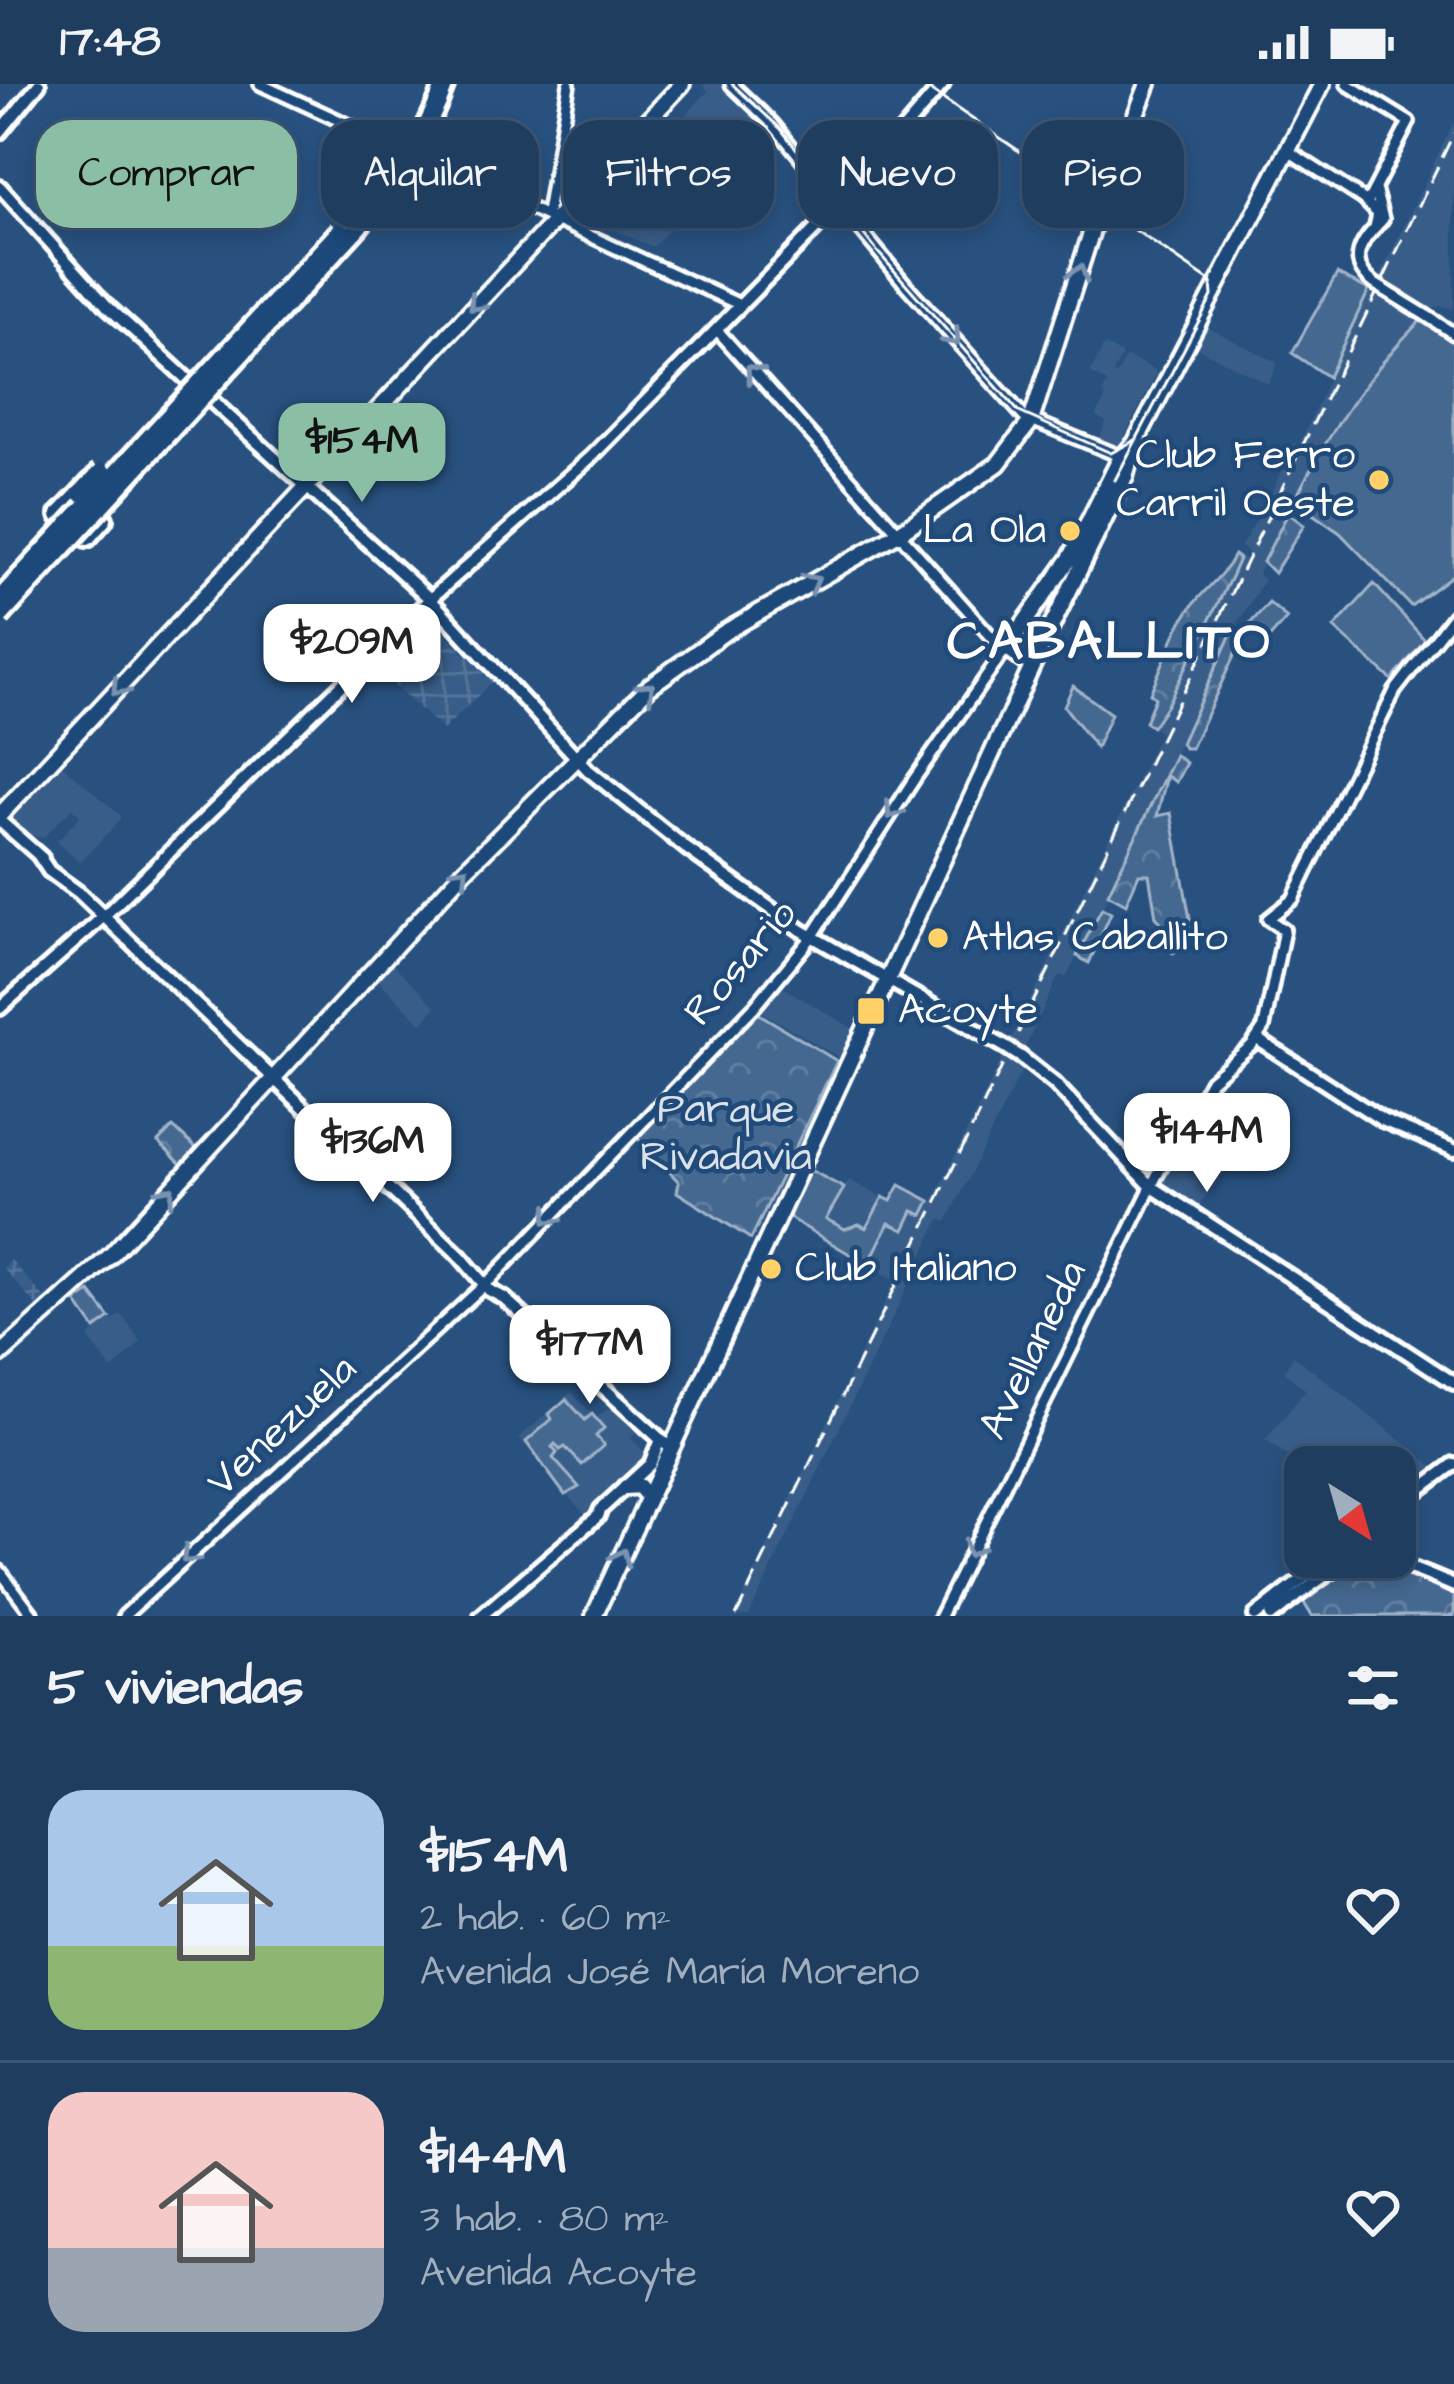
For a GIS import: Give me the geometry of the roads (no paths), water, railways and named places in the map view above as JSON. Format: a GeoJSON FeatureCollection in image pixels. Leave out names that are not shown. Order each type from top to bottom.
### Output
{"type":"FeatureCollection","features":[{"type":"Feature","properties":{"kind":"highway"},"geometry":{"type":"LineString","coordinates":[[0,599],[353,217],[395,160],[433,84]]}},
{"type":"Feature","properties":{"kind":"highway"},"geometry":{"type":"LineString","coordinates":[[87,537],[396,178],[427,127],[445,84]]}},
{"type":"Feature","properties":{"kind":"highway"},"geometry":{"type":"LineString","coordinates":[[0,616],[255,342]]}},
{"type":"Feature","properties":{"kind":"highway"},"geometry":{"type":"LineString","coordinates":[[60,515],[228,349]]}},
{"type":"Feature","properties":{"kind":"main road"},"geometry":{"type":"LineString","coordinates":[[0,133],[39,84]]}},
{"type":"Feature","properties":{"kind":"main road"},"geometry":{"type":"LineString","coordinates":[[665,1444],[503,1298],[0,818],[551,216],[682,84]]}},
{"type":"Feature","properties":{"kind":"main road"},"geometry":{"type":"LineString","coordinates":[[912,120],[943,84]]}},
{"type":"Feature","properties":{"kind":"main road"},"geometry":{"type":"LineString","coordinates":[[0,1355],[98,1269],[464,871],[650,686],[682,659],[899,533],[996,466],[1031,420],[1100,206],[1148,84]]}},
{"type":"Feature","properties":{"kind":"main road"},"geometry":{"type":"LineString","coordinates":[[1005,650],[1056,581],[1124,464],[1322,84]]}},
{"type":"Feature","properties":{"kind":"main road"},"geometry":{"type":"LineString","coordinates":[[0,188],[107,306],[190,382]]}},
{"type":"Feature","properties":{"kind":"main road"},"geometry":{"type":"LineString","coordinates":[[0,1008],[104,916],[430,599],[591,457],[816,228]]}},
{"type":"Feature","properties":{"kind":"main road"},"geometry":{"type":"LineString","coordinates":[[211,400],[430,599],[577,760],[686,848],[812,937],[1021,1057],[1055,1084],[1151,1186],[1454,1383]]}},
{"type":"Feature","properties":{"kind":"main road"},"geometry":{"type":"LineString","coordinates":[[481,1616],[598,1516],[665,1444],[743,1294],[1124,464]]}},
{"type":"Feature","properties":{"kind":"main road"},"geometry":{"type":"LineString","coordinates":[[39,856],[53,874],[75,887]]}},
{"type":"Feature","properties":{"kind":"main road"},"geometry":{"type":"LineString","coordinates":[[1257,1039],[1382,1120],[1454,1150]]}},
{"type":"Feature","properties":{"kind":"main road"},"geometry":{"type":"LineString","coordinates":[[594,1616],[648,1497],[665,1444]]}},
{"type":"Feature","properties":{"kind":"main road"},"geometry":{"type":"LineString","coordinates":[[1416,1492],[1454,1464]]}},
{"type":"Feature","properties":{"kind":"main road"},"geometry":{"type":"LineString","coordinates":[[626,1487],[636,1485],[648,1497]]}},
{"type":"Feature","properties":{"kind":"main road"},"geometry":{"type":"LineString","coordinates":[[1416,1563],[1454,1582]]}},
{"type":"Feature","properties":{"kind":"main road"},"geometry":{"type":"LineString","coordinates":[[1416,1568],[1454,1582]]}},
{"type":"Feature","properties":{"kind":"main road"},"geometry":{"type":"LineString","coordinates":[[1255,1616],[1312,1578]]}},
{"type":"Feature","properties":{"kind":"main road"},"geometry":{"type":"LineString","coordinates":[[1271,1616],[1313,1578]]}},
{"type":"Feature","properties":{"kind":"street"},"geometry":{"type":"LineString","coordinates":[[260,84],[740,305]]}},
{"type":"Feature","properties":{"kind":"street"},"geometry":{"type":"LineString","coordinates":[[551,216],[569,84]]}},
{"type":"Feature","properties":{"kind":"street"},"geometry":{"type":"LineString","coordinates":[[731,84],[798,154]]}},
{"type":"Feature","properties":{"kind":"street"},"geometry":{"type":"LineString","coordinates":[[1347,84],[1409,122],[1375,189],[1371,207],[1361,215]]}},
{"type":"Feature","properties":{"kind":"street"},"geometry":{"type":"LineString","coordinates":[[1287,150],[1371,207],[1378,218],[1375,226]]}},
{"type":"Feature","properties":{"kind":"street"},"geometry":{"type":"LineString","coordinates":[[1375,189],[1384,214],[1360,244],[1364,274],[1454,334]]}},
{"type":"Feature","properties":{"kind":"street"},"geometry":{"type":"LineString","coordinates":[[860,228],[1019,412],[1115,454],[1124,464]]}},
{"type":"Feature","properties":{"kind":"street"},"geometry":{"type":"LineString","coordinates":[[713,334],[1005,650],[1023,663],[1035,660]]}},
{"type":"Feature","properties":{"kind":"street"},"geometry":{"type":"LineString","coordinates":[[1257,1039],[1264,1027],[1285,930],[1268,919],[1293,899],[1395,692],[1454,615]]}},
{"type":"Feature","properties":{"kind":"street","name":"Rosario"},"geometry":{"type":"LineString","coordinates":[[488,1283],[754,1006],[812,937],[1005,650]]}},
{"type":"Feature","properties":{"kind":"street","name":"Avellaneda"},"geometry":{"type":"LineString","coordinates":[[940,1616],[1151,1186],[1211,1080],[1257,1039]]}},
{"type":"Feature","properties":{"kind":"street","name":"Venezuela"},"geometry":{"type":"LineString","coordinates":[[124,1616],[488,1283]]}},
{"type":"Feature","properties":{"kind":"street"},"geometry":{"type":"LineString","coordinates":[[0,1571],[34,1616]]}},
{"type":"Feature","properties":{"kind":"tram line"},"geometry":{"type":"LineString","coordinates":[[732,84],[781,129],[876,250],[1019,412],[1111,453],[1137,439]]}},
{"type":"Feature","properties":{"kind":"tram line"},"geometry":{"type":"LineString","coordinates":[[921,84],[1211,282],[1212,296],[1115,480]]}},
{"type":"Feature","properties":{"kind":"railway"},"geometry":{"type":"LineString","coordinates":[[736,1616],[1454,133]]}},
{"type":"Feature","properties":{"kind":"place","name":"Club Ferro Carril Oeste"},"geometry":{"type":"Point","coordinates":[1379,480]}},
{"type":"Feature","properties":{"kind":"place","name":"La Ola"},"geometry":{"type":"Point","coordinates":[1070,531]}},
{"type":"Feature","properties":{"kind":"place","name":"Atlas Caballito"},"geometry":{"type":"Point","coordinates":[938,938]}},
{"type":"Feature","properties":{"kind":"place","name":"Acoyte"},"geometry":{"type":"Point","coordinates":[871,1011]}},
{"type":"Feature","properties":{"kind":"place","name":"Club Italiano"},"geometry":{"type":"Point","coordinates":[771,1269]}},
{"type":"Feature","properties":{"kind":"district","name":"CABALLITO"},"geometry":{"type":"Point","coordinates":[1110,642]}},
{"type":"Feature","properties":{"kind":"park label","name":"Parque Rivadavia"},"geometry":{"type":"Point","coordinates":[726,1134]}}]}
